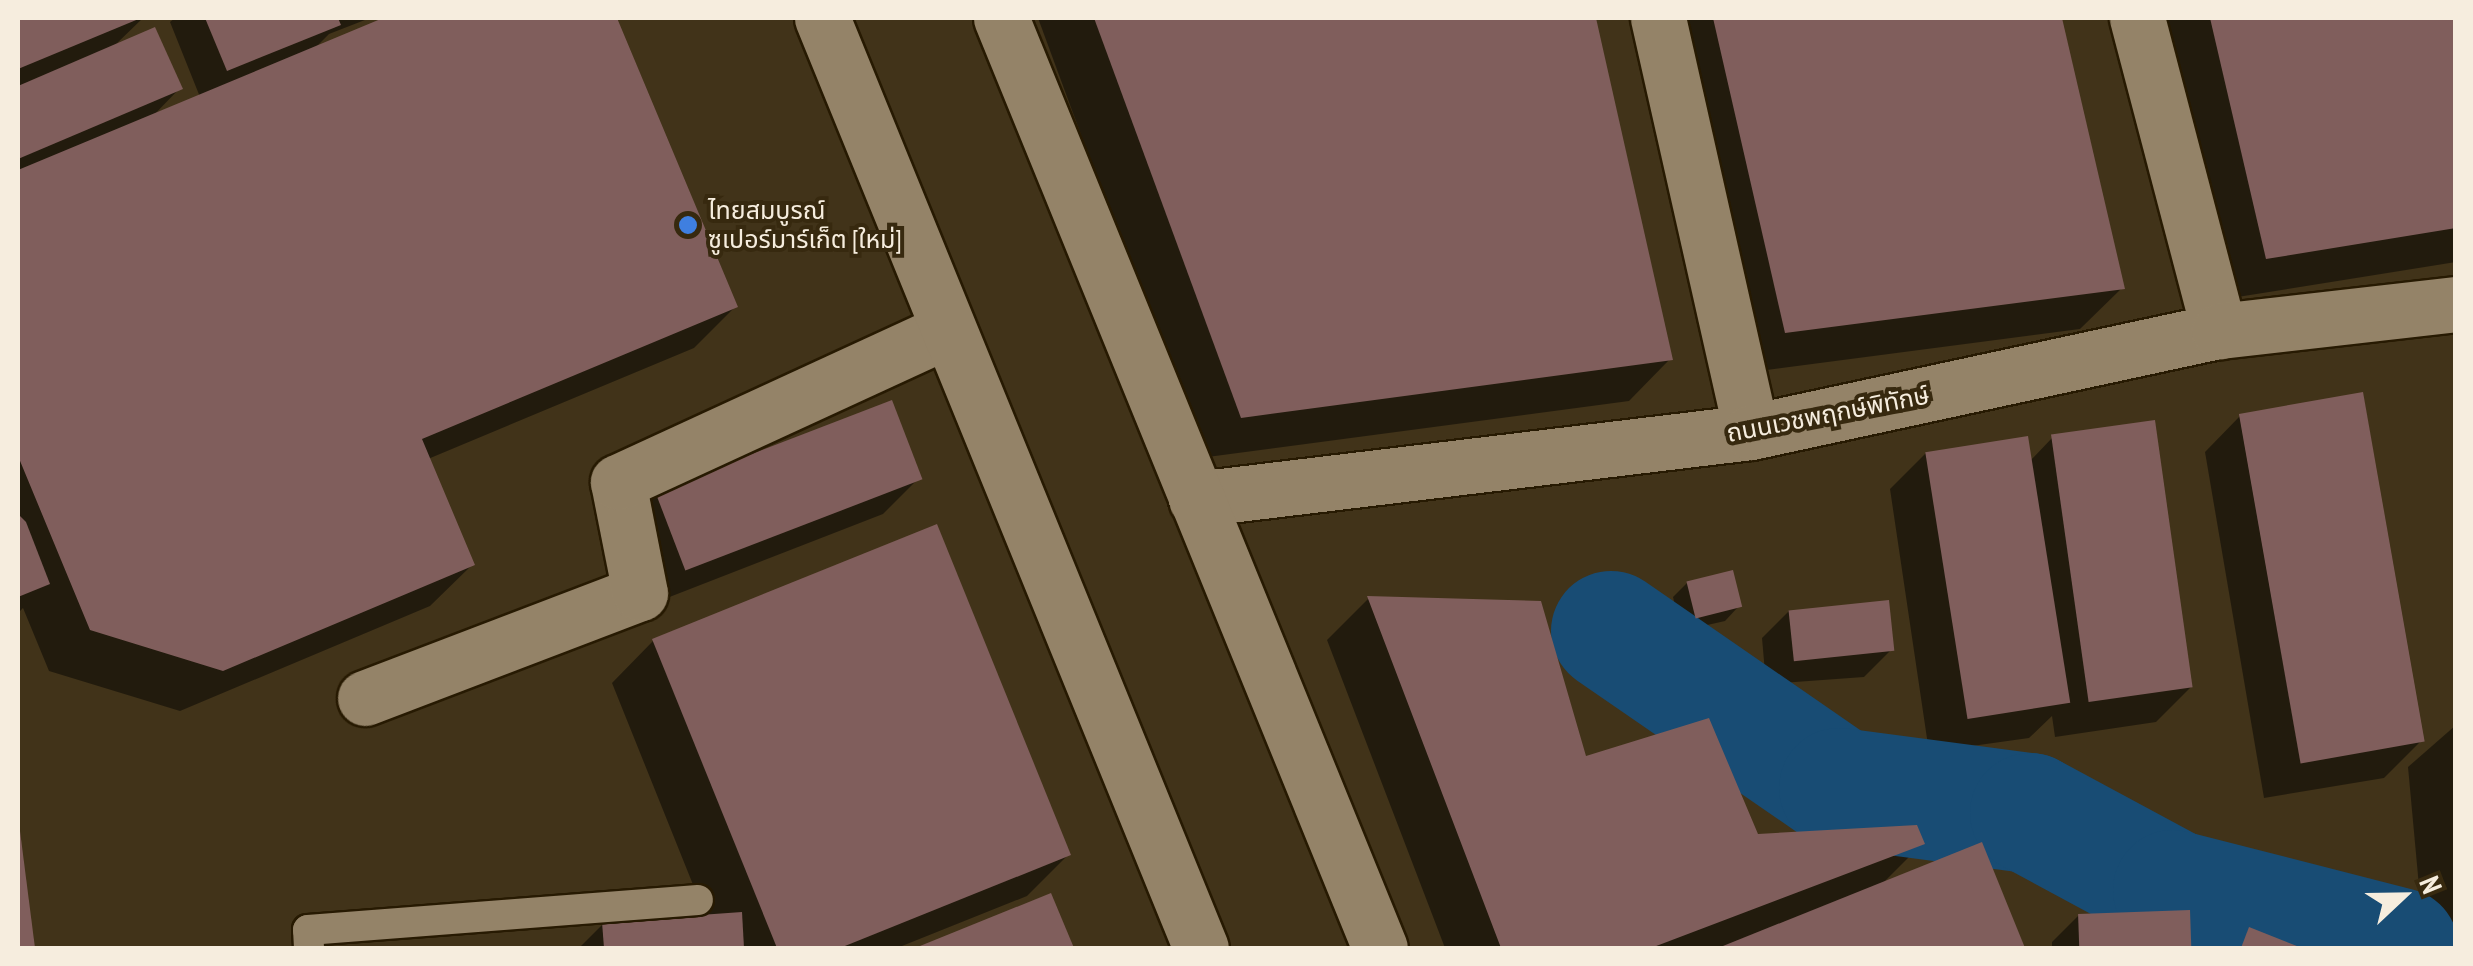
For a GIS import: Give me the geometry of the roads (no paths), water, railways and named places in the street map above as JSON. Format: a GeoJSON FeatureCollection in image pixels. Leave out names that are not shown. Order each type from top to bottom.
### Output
{"type":"FeatureCollection","features":[{"type":"Feature","properties":{"kind":"street"},"geometry":{"type":"LineString","coordinates":[[822,18],[1201,948]]}},
{"type":"Feature","properties":{"kind":"street"},"geometry":{"type":"LineString","coordinates":[[1001,18],[1380,948]]}},
{"type":"Feature","properties":{"kind":"street"},"geometry":{"type":"LineString","coordinates":[[1658,18],[1752,432]]}},
{"type":"Feature","properties":{"kind":"street"},"geometry":{"type":"LineString","coordinates":[[2138,18],[2219,330]]}},
{"type":"Feature","properties":{"kind":"street","name":"ถนนเวชพฤกษ์พิทักษ์"},"geometry":{"type":"LineString","coordinates":[[1196,499],[1752,432],[2219,330],[2456,304]]}},
{"type":"Feature","properties":{"kind":"street"},"geometry":{"type":"LineString","coordinates":[[365,698],[640,593],[618,482],[948,330]]}},
{"type":"Feature","properties":{"kind":"lane"},"geometry":{"type":"LineString","coordinates":[[310,948],[308,930],[698,900]]}},
{"type":"Feature","properties":{"kind":"waterway"},"geometry":{"type":"LineString","coordinates":[[1611,631],[1839,788],[2030,813],[2173,890],[2399,948]]}},
{"type":"Feature","properties":{"kind":"place","name":"ไทยสมบูรณ์ ซูเปอร์มาร์เก็ต [ใหม่]"},"geometry":{"type":"Point","coordinates":[688,225]}}]}
